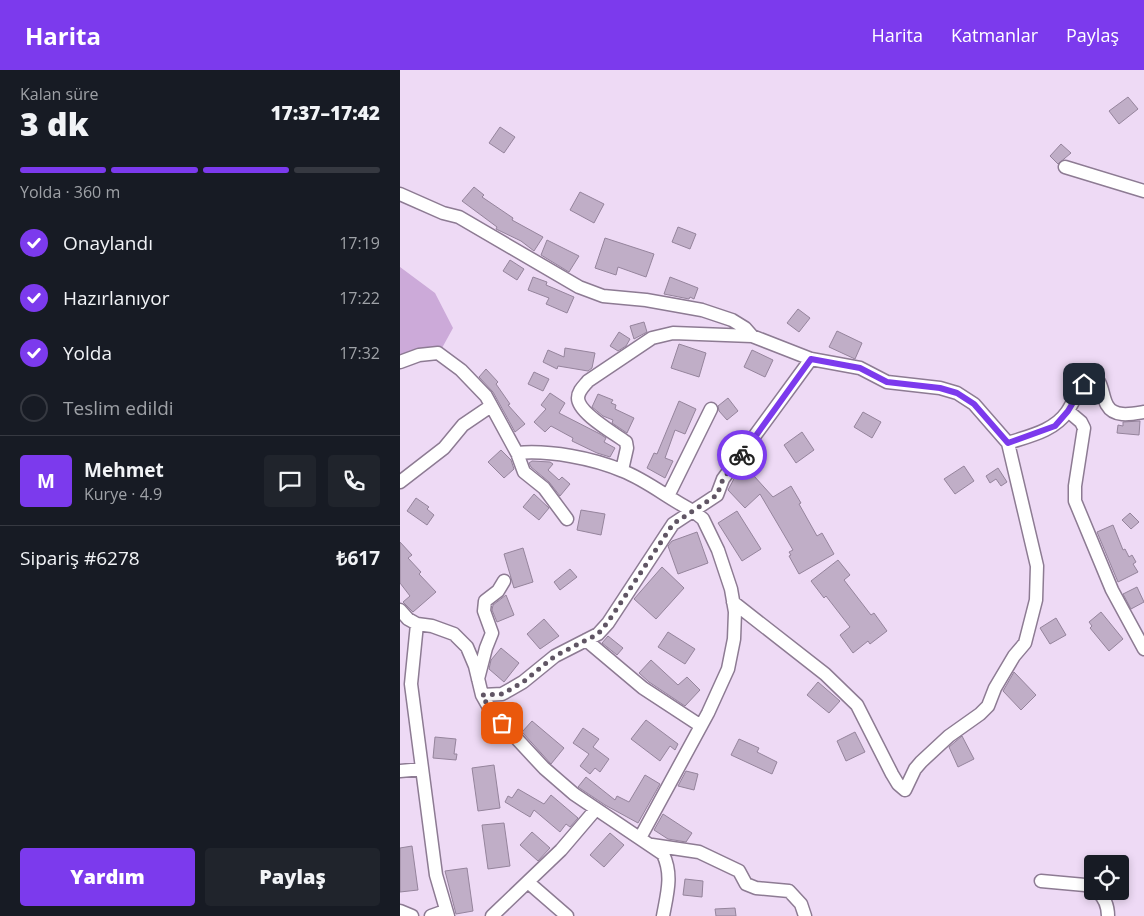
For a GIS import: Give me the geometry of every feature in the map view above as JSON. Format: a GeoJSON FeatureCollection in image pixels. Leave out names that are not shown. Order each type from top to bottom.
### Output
{"type":"FeatureCollection","features":[{"type":"Feature","properties":{"kind":"street"},"geometry":{"type":"LineString","coordinates":[[1065,167],[1144,191]]}},
{"type":"Feature","properties":{"kind":"street"},"geometry":{"type":"LineString","coordinates":[[400,194],[443,213],[459,217],[579,287],[602,296],[646,300],[702,310],[732,320],[745,328],[752,336]]}},
{"type":"Feature","properties":{"kind":"street"},"geometry":{"type":"LineString","coordinates":[[622,470],[628,448],[626,442],[594,420],[581,407],[578,398],[581,388],[588,381],[652,338],[673,333],[752,336],[811,359],[860,368],[887,382],[940,388],[957,393],[974,404],[1008,443],[1036,566],[1038,582],[1031,625],[1025,643],[1014,656],[995,688],[988,706],[949,736],[921,762],[915,769],[905,790],[898,784],[892,774],[858,705],[825,674],[733,602]]}},
{"type":"Feature","properties":{"kind":"street"},"geometry":{"type":"LineString","coordinates":[[400,362],[419,355],[438,353],[461,370],[486,396],[517,453],[524,472],[544,488],[567,519]]}},
{"type":"Feature","properties":{"kind":"street"},"geometry":{"type":"LineString","coordinates":[[482,695],[502,694],[523,682],[555,656],[598,634],[608,622],[673,524],[717,495],[723,479],[811,359]]}},
{"type":"Feature","properties":{"kind":"street"},"geometry":{"type":"LineString","coordinates":[[1008,443],[1055,426],[1068,411],[1089,379],[1099,382],[1107,406],[1113,412],[1120,414],[1144,412]]}},
{"type":"Feature","properties":{"kind":"street"},"geometry":{"type":"LineString","coordinates":[[400,482],[444,448],[463,425],[491,406]]}},
{"type":"Feature","properties":{"kind":"street"},"geometry":{"type":"LineString","coordinates":[[668,496],[711,409]]}},
{"type":"Feature","properties":{"kind":"street"},"geometry":{"type":"LineString","coordinates":[[1068,411],[1081,422],[1084,428],[1075,486],[1075,502],[1112,590],[1144,649]]}},
{"type":"Feature","properties":{"kind":"street"},"geometry":{"type":"LineString","coordinates":[[517,453],[534,451],[560,454],[622,470],[693,511],[703,519],[718,550],[731,589],[735,612],[734,639],[728,669],[645,842]]}},
{"type":"Feature","properties":{"kind":"street"},"geometry":{"type":"LineString","coordinates":[[478,679],[492,633],[484,611],[485,600],[498,591],[504,581]]}},
{"type":"Feature","properties":{"kind":"street"},"geometry":{"type":"LineString","coordinates":[[431,916],[446,913],[436,875],[411,684],[406,619],[454,634],[467,647],[482,695],[491,711],[544,768],[596,809],[663,854],[668,864],[670,879],[663,916]]}},
{"type":"Feature","properties":{"kind":"street"},"geometry":{"type":"LineString","coordinates":[[586,640],[643,688],[701,726]]}},
{"type":"Feature","properties":{"kind":"street"},"geometry":{"type":"LineString","coordinates":[[400,771],[422,769]]}},
{"type":"Feature","properties":{"kind":"street"},"geometry":{"type":"LineString","coordinates":[[492,916],[529,883],[576,834],[596,809]]}},
{"type":"Feature","properties":{"kind":"street"},"geometry":{"type":"LineString","coordinates":[[645,842],[699,852],[739,871],[746,884],[756,888],[789,891],[802,904],[804,916]]}},
{"type":"Feature","properties":{"kind":"street"},"geometry":{"type":"LineString","coordinates":[[1041,881],[1084,885]]}},
{"type":"Feature","properties":{"kind":"street"},"geometry":{"type":"LineString","coordinates":[[529,883],[566,916]]}},
{"type":"Feature","properties":{"kind":"street"},"geometry":{"type":"LineString","coordinates":[[1105,900],[1108,916]]}},
{"type":"Feature","properties":{"kind":"street"},"geometry":{"type":"LineString","coordinates":[[400,911],[412,916]]}},
{"type":"Feature","properties":{"kind":"shaded area"},"geometry":{"type":"Polygon","coordinates":[[[400,267],[435,293],[453,328],[442,348],[430,348],[400,357],[400,267]]]}},
{"type":"Feature","properties":{"kind":"building"},"geometry":{"type":"Polygon","coordinates":[[[1128,97],[1138,109],[1119,124],[1109,111],[1128,97]]]}},
{"type":"Feature","properties":{"kind":"building"},"geometry":{"type":"Polygon","coordinates":[[[500,127],[515,137],[504,153],[489,143],[500,127]]]}},
{"type":"Feature","properties":{"kind":"building"},"geometry":{"type":"Polygon","coordinates":[[[1061,144],[1071,153],[1058,164],[1050,156],[1061,144]]]}},
{"type":"Feature","properties":{"kind":"building"},"geometry":{"type":"Polygon","coordinates":[[[474,187],[484,195],[482,197],[513,218],[512,220],[543,237],[534,251],[521,241],[496,229],[497,227],[462,201],[474,187]]]}},
{"type":"Feature","properties":{"kind":"building"},"geometry":{"type":"Polygon","coordinates":[[[580,192],[604,204],[594,223],[570,210],[580,192]]]}},
{"type":"Feature","properties":{"kind":"building"},"geometry":{"type":"Polygon","coordinates":[[[678,227],[696,234],[690,249],[672,242],[678,227]]]}},
{"type":"Feature","properties":{"kind":"building"},"geometry":{"type":"Polygon","coordinates":[[[605,238],[654,254],[646,277],[618,267],[616,275],[595,268],[605,238]]]}},
{"type":"Feature","properties":{"kind":"building"},"geometry":{"type":"Polygon","coordinates":[[[547,240],[579,256],[569,272],[541,255],[547,240]]]}},
{"type":"Feature","properties":{"kind":"building"},"geometry":{"type":"Polygon","coordinates":[[[510,260],[524,269],[517,280],[503,271],[510,260]]]}},
{"type":"Feature","properties":{"kind":"building"},"geometry":{"type":"Polygon","coordinates":[[[533,277],[547,282],[546,285],[574,297],[567,313],[546,304],[549,298],[528,290],[533,277]]]}},
{"type":"Feature","properties":{"kind":"building"},"geometry":{"type":"Polygon","coordinates":[[[670,277],[698,288],[694,299],[664,294],[670,277]]]}},
{"type":"Feature","properties":{"kind":"building"},"geometry":{"type":"Polygon","coordinates":[[[798,309],[810,318],[799,332],[787,323],[798,309]]]}},
{"type":"Feature","properties":{"kind":"building"},"geometry":{"type":"Polygon","coordinates":[[[644,322],[647,332],[634,339],[630,326],[644,322]]]}},
{"type":"Feature","properties":{"kind":"building"},"geometry":{"type":"Polygon","coordinates":[[[837,331],[862,343],[855,359],[829,347],[837,331]]]}},
{"type":"Feature","properties":{"kind":"building"},"geometry":{"type":"Polygon","coordinates":[[[619,332],[630,339],[626,346],[618,351],[610,346],[619,332]]]}},
{"type":"Feature","properties":{"kind":"building"},"geometry":{"type":"Polygon","coordinates":[[[679,344],[706,353],[699,377],[671,368],[679,344]]]}},
{"type":"Feature","properties":{"kind":"building"},"geometry":{"type":"Polygon","coordinates":[[[565,348],[595,353],[592,368],[588,371],[558,366],[557,369],[543,362],[548,350],[564,357],[565,348]]]}},
{"type":"Feature","properties":{"kind":"building"},"geometry":{"type":"Polygon","coordinates":[[[752,350],[773,360],[765,377],[744,367],[752,350]]]}},
{"type":"Feature","properties":{"kind":"building"},"geometry":{"type":"Polygon","coordinates":[[[486,369],[498,382],[496,384],[510,404],[508,405],[525,424],[515,432],[493,392],[479,377],[486,369]]]}},
{"type":"Feature","properties":{"kind":"building"},"geometry":{"type":"Polygon","coordinates":[[[534,372],[549,379],[543,391],[528,384],[534,372]]]}},
{"type":"Feature","properties":{"kind":"building"},"geometry":{"type":"Polygon","coordinates":[[[550,393],[565,403],[559,413],[606,438],[604,442],[615,448],[610,457],[572,441],[573,438],[551,426],[545,432],[534,422],[546,409],[541,405],[550,393]]]}},
{"type":"Feature","properties":{"kind":"building"},"geometry":{"type":"Polygon","coordinates":[[[598,394],[613,400],[611,403],[616,405],[615,409],[634,418],[627,433],[612,423],[613,420],[603,416],[592,407],[598,394]]]}},
{"type":"Feature","properties":{"kind":"building"},"geometry":{"type":"Polygon","coordinates":[[[728,398],[738,411],[727,420],[719,411],[718,406],[728,398]]]}},
{"type":"Feature","properties":{"kind":"building"},"geometry":{"type":"Polygon","coordinates":[[[679,401],[696,409],[685,434],[675,430],[665,458],[673,461],[665,478],[647,468],[654,453],[657,454],[679,401]]]}},
{"type":"Feature","properties":{"kind":"building"},"geometry":{"type":"Polygon","coordinates":[[[863,412],[881,422],[872,438],[854,427],[863,412]]]}},
{"type":"Feature","properties":{"kind":"building"},"geometry":{"type":"Polygon","coordinates":[[[1140,421],[1139,435],[1117,433],[1118,425],[1123,426],[1123,422],[1140,421]]]}},
{"type":"Feature","properties":{"kind":"building"},"geometry":{"type":"Polygon","coordinates":[[[802,432],[814,450],[796,463],[784,445],[802,432]]]}},
{"type":"Feature","properties":{"kind":"building"},"geometry":{"type":"Polygon","coordinates":[[[501,450],[511,460],[514,469],[504,478],[488,462],[501,450]]]}},
{"type":"Feature","properties":{"kind":"building"},"geometry":{"type":"Polygon","coordinates":[[[532,461],[550,462],[553,464],[548,470],[559,480],[562,477],[570,484],[560,496],[549,482],[531,467],[529,463],[532,461]]]}},
{"type":"Feature","properties":{"kind":"building"},"geometry":{"type":"Polygon","coordinates":[[[745,466],[773,497],[791,486],[817,536],[822,533],[834,554],[799,574],[789,556],[791,555],[789,552],[793,550],[760,494],[745,508],[728,490],[737,473],[745,466]]]}},
{"type":"Feature","properties":{"kind":"building"},"geometry":{"type":"Polygon","coordinates":[[[964,466],[974,481],[955,494],[944,479],[964,466]]]}},
{"type":"Feature","properties":{"kind":"building"},"geometry":{"type":"Polygon","coordinates":[[[998,468],[1007,482],[1001,486],[996,479],[990,483],[986,476],[998,468]]]}},
{"type":"Feature","properties":{"kind":"building"},"geometry":{"type":"Polygon","coordinates":[[[534,494],[549,508],[539,520],[523,507],[534,494]]]}},
{"type":"Feature","properties":{"kind":"building"},"geometry":{"type":"Polygon","coordinates":[[[416,498],[429,507],[427,509],[434,515],[427,525],[407,511],[416,498]]]}},
{"type":"Feature","properties":{"kind":"building"},"geometry":{"type":"Polygon","coordinates":[[[581,510],[605,514],[601,535],[577,530],[581,510]]]}},
{"type":"Feature","properties":{"kind":"building"},"geometry":{"type":"Polygon","coordinates":[[[737,511],[761,549],[742,561],[718,523],[737,511]]]}},
{"type":"Feature","properties":{"kind":"building"},"geometry":{"type":"Polygon","coordinates":[[[1130,513],[1139,522],[1131,529],[1122,520],[1130,513]]]}},
{"type":"Feature","properties":{"kind":"building"},"geometry":{"type":"Polygon","coordinates":[[[1113,525],[1123,550],[1125,549],[1129,557],[1132,555],[1136,562],[1133,564],[1138,572],[1118,582],[1097,532],[1113,525]]]}},
{"type":"Feature","properties":{"kind":"building"},"geometry":{"type":"Polygon","coordinates":[[[697,532],[708,563],[678,574],[668,546],[672,541],[697,532]]]}},
{"type":"Feature","properties":{"kind":"building"},"geometry":{"type":"Polygon","coordinates":[[[400,542],[412,555],[408,558],[421,572],[419,574],[436,592],[413,612],[403,602],[410,596],[400,583],[400,542]]]}},
{"type":"Feature","properties":{"kind":"building"},"geometry":{"type":"Polygon","coordinates":[[[523,548],[533,582],[514,588],[504,554],[523,548]]]}},
{"type":"Feature","properties":{"kind":"building"},"geometry":{"type":"Polygon","coordinates":[[[838,560],[850,575],[844,580],[871,615],[874,613],[887,631],[870,644],[868,641],[853,653],[840,635],[850,627],[826,596],[824,598],[811,581],[838,560]]]}},
{"type":"Feature","properties":{"kind":"building"},"geometry":{"type":"Polygon","coordinates":[[[662,567],[684,588],[656,619],[634,599],[662,567]]]}},
{"type":"Feature","properties":{"kind":"building"},"geometry":{"type":"Polygon","coordinates":[[[570,569],[577,577],[560,590],[554,582],[570,569]]]}},
{"type":"Feature","properties":{"kind":"building"},"geometry":{"type":"Polygon","coordinates":[[[1137,587],[1144,602],[1131,609],[1123,594],[1137,587]]]}},
{"type":"Feature","properties":{"kind":"building"},"geometry":{"type":"Polygon","coordinates":[[[506,595],[514,615],[497,622],[492,610],[493,605],[506,595]]]}},
{"type":"Feature","properties":{"kind":"building"},"geometry":{"type":"Polygon","coordinates":[[[1101,612],[1123,639],[1109,651],[1090,628],[1092,626],[1089,622],[1101,612]]]}},
{"type":"Feature","properties":{"kind":"building"},"geometry":{"type":"Polygon","coordinates":[[[1056,618],[1066,635],[1050,644],[1040,628],[1056,618]]]}},
{"type":"Feature","properties":{"kind":"building"},"geometry":{"type":"Polygon","coordinates":[[[544,619],[559,636],[540,649],[527,634],[544,619]]]}},
{"type":"Feature","properties":{"kind":"building"},"geometry":{"type":"Polygon","coordinates":[[[668,632],[695,649],[685,664],[658,647],[668,632]]]}},
{"type":"Feature","properties":{"kind":"building"},"geometry":{"type":"Polygon","coordinates":[[[608,636],[623,648],[617,655],[602,643],[608,636]]]}},
{"type":"Feature","properties":{"kind":"building"},"geometry":{"type":"Polygon","coordinates":[[[501,648],[519,663],[504,682],[489,669],[491,660],[501,648]]]}},
{"type":"Feature","properties":{"kind":"building"},"geometry":{"type":"Polygon","coordinates":[[[651,660],[678,685],[687,677],[700,690],[685,706],[639,673],[651,660]]]}},
{"type":"Feature","properties":{"kind":"building"},"geometry":{"type":"Polygon","coordinates":[[[1014,672],[1036,695],[1021,710],[1003,691],[1014,672]]]}},
{"type":"Feature","properties":{"kind":"building"},"geometry":{"type":"Polygon","coordinates":[[[818,682],[840,701],[829,713],[807,695],[818,682]]]}},
{"type":"Feature","properties":{"kind":"building"},"geometry":{"type":"Polygon","coordinates":[[[646,720],[678,744],[675,750],[670,746],[660,761],[631,739],[646,720]]]}},
{"type":"Feature","properties":{"kind":"building"},"geometry":{"type":"Polygon","coordinates":[[[532,721],[564,748],[551,764],[522,732],[532,721]]]}},
{"type":"Feature","properties":{"kind":"building"},"geometry":{"type":"Polygon","coordinates":[[[583,728],[599,739],[593,747],[609,759],[600,772],[595,768],[590,774],[580,766],[589,754],[573,743],[583,728]]]}},
{"type":"Feature","properties":{"kind":"building"},"geometry":{"type":"Polygon","coordinates":[[[855,732],[865,752],[846,761],[837,741],[855,732]]]}},
{"type":"Feature","properties":{"kind":"building"},"geometry":{"type":"Polygon","coordinates":[[[962,736],[974,759],[958,767],[949,747],[962,736]]]}},
{"type":"Feature","properties":{"kind":"building"},"geometry":{"type":"Polygon","coordinates":[[[435,737],[456,739],[454,754],[457,754],[456,760],[433,758],[435,737]]]}},
{"type":"Feature","properties":{"kind":"building"},"geometry":{"type":"Polygon","coordinates":[[[739,739],[759,748],[757,752],[777,762],[772,774],[731,755],[739,739]]]}},
{"type":"Feature","properties":{"kind":"building"},"geometry":{"type":"Polygon","coordinates":[[[494,765],[500,808],[478,811],[472,768],[494,765]]]}},
{"type":"Feature","properties":{"kind":"building"},"geometry":{"type":"Polygon","coordinates":[[[686,771],[698,774],[694,790],[678,786],[686,771]]]}},
{"type":"Feature","properties":{"kind":"building"},"geometry":{"type":"Polygon","coordinates":[[[645,775],[660,784],[638,823],[605,805],[578,787],[586,777],[615,800],[617,796],[629,802],[645,775]]]}},
{"type":"Feature","properties":{"kind":"building"},"geometry":{"type":"Polygon","coordinates":[[[518,789],[544,804],[551,795],[578,818],[570,827],[566,824],[560,832],[534,810],[530,817],[505,802],[508,796],[512,798],[518,789]]]}},
{"type":"Feature","properties":{"kind":"building"},"geometry":{"type":"Polygon","coordinates":[[[663,814],[692,833],[686,842],[668,839],[654,830],[663,814]]]}},
{"type":"Feature","properties":{"kind":"building"},"geometry":{"type":"Polygon","coordinates":[[[504,823],[510,866],[488,869],[482,825],[504,823]]]}},
{"type":"Feature","properties":{"kind":"building"},"geometry":{"type":"Polygon","coordinates":[[[532,832],[550,848],[538,861],[520,845],[532,832]]]}},
{"type":"Feature","properties":{"kind":"building"},"geometry":{"type":"Polygon","coordinates":[[[610,833],[624,845],[604,867],[590,855],[610,833]]]}},
{"type":"Feature","properties":{"kind":"building"},"geometry":{"type":"Polygon","coordinates":[[[412,846],[418,890],[400,892],[400,848],[412,846]]]}},
{"type":"Feature","properties":{"kind":"building"},"geometry":{"type":"Polygon","coordinates":[[[467,868],[473,911],[456,914],[445,871],[467,868]]]}},
{"type":"Feature","properties":{"kind":"building"},"geometry":{"type":"Polygon","coordinates":[[[685,879],[703,881],[702,897],[683,895],[685,879]]]}},
{"type":"Feature","properties":{"kind":"building"},"geometry":{"type":"Polygon","coordinates":[[[735,908],[736,916],[716,916],[715,909],[735,908]]]}},
{"type":"Feature","properties":{"kind":"way so far"},"geometry":{"type":"LineString","coordinates":[[502,723],[491,711],[482,695],[502,694],[523,682],[544,663],[555,656],[598,634],[608,622],[673,524],[717,495],[723,479],[742,455]]}},
{"type":"Feature","properties":{"kind":"route"},"geometry":{"type":"LineString","coordinates":[[742,455],[811,359],[860,368],[887,382],[940,388],[957,393],[974,404],[1008,443],[1055,426],[1068,411],[1084,384]]}}]}
